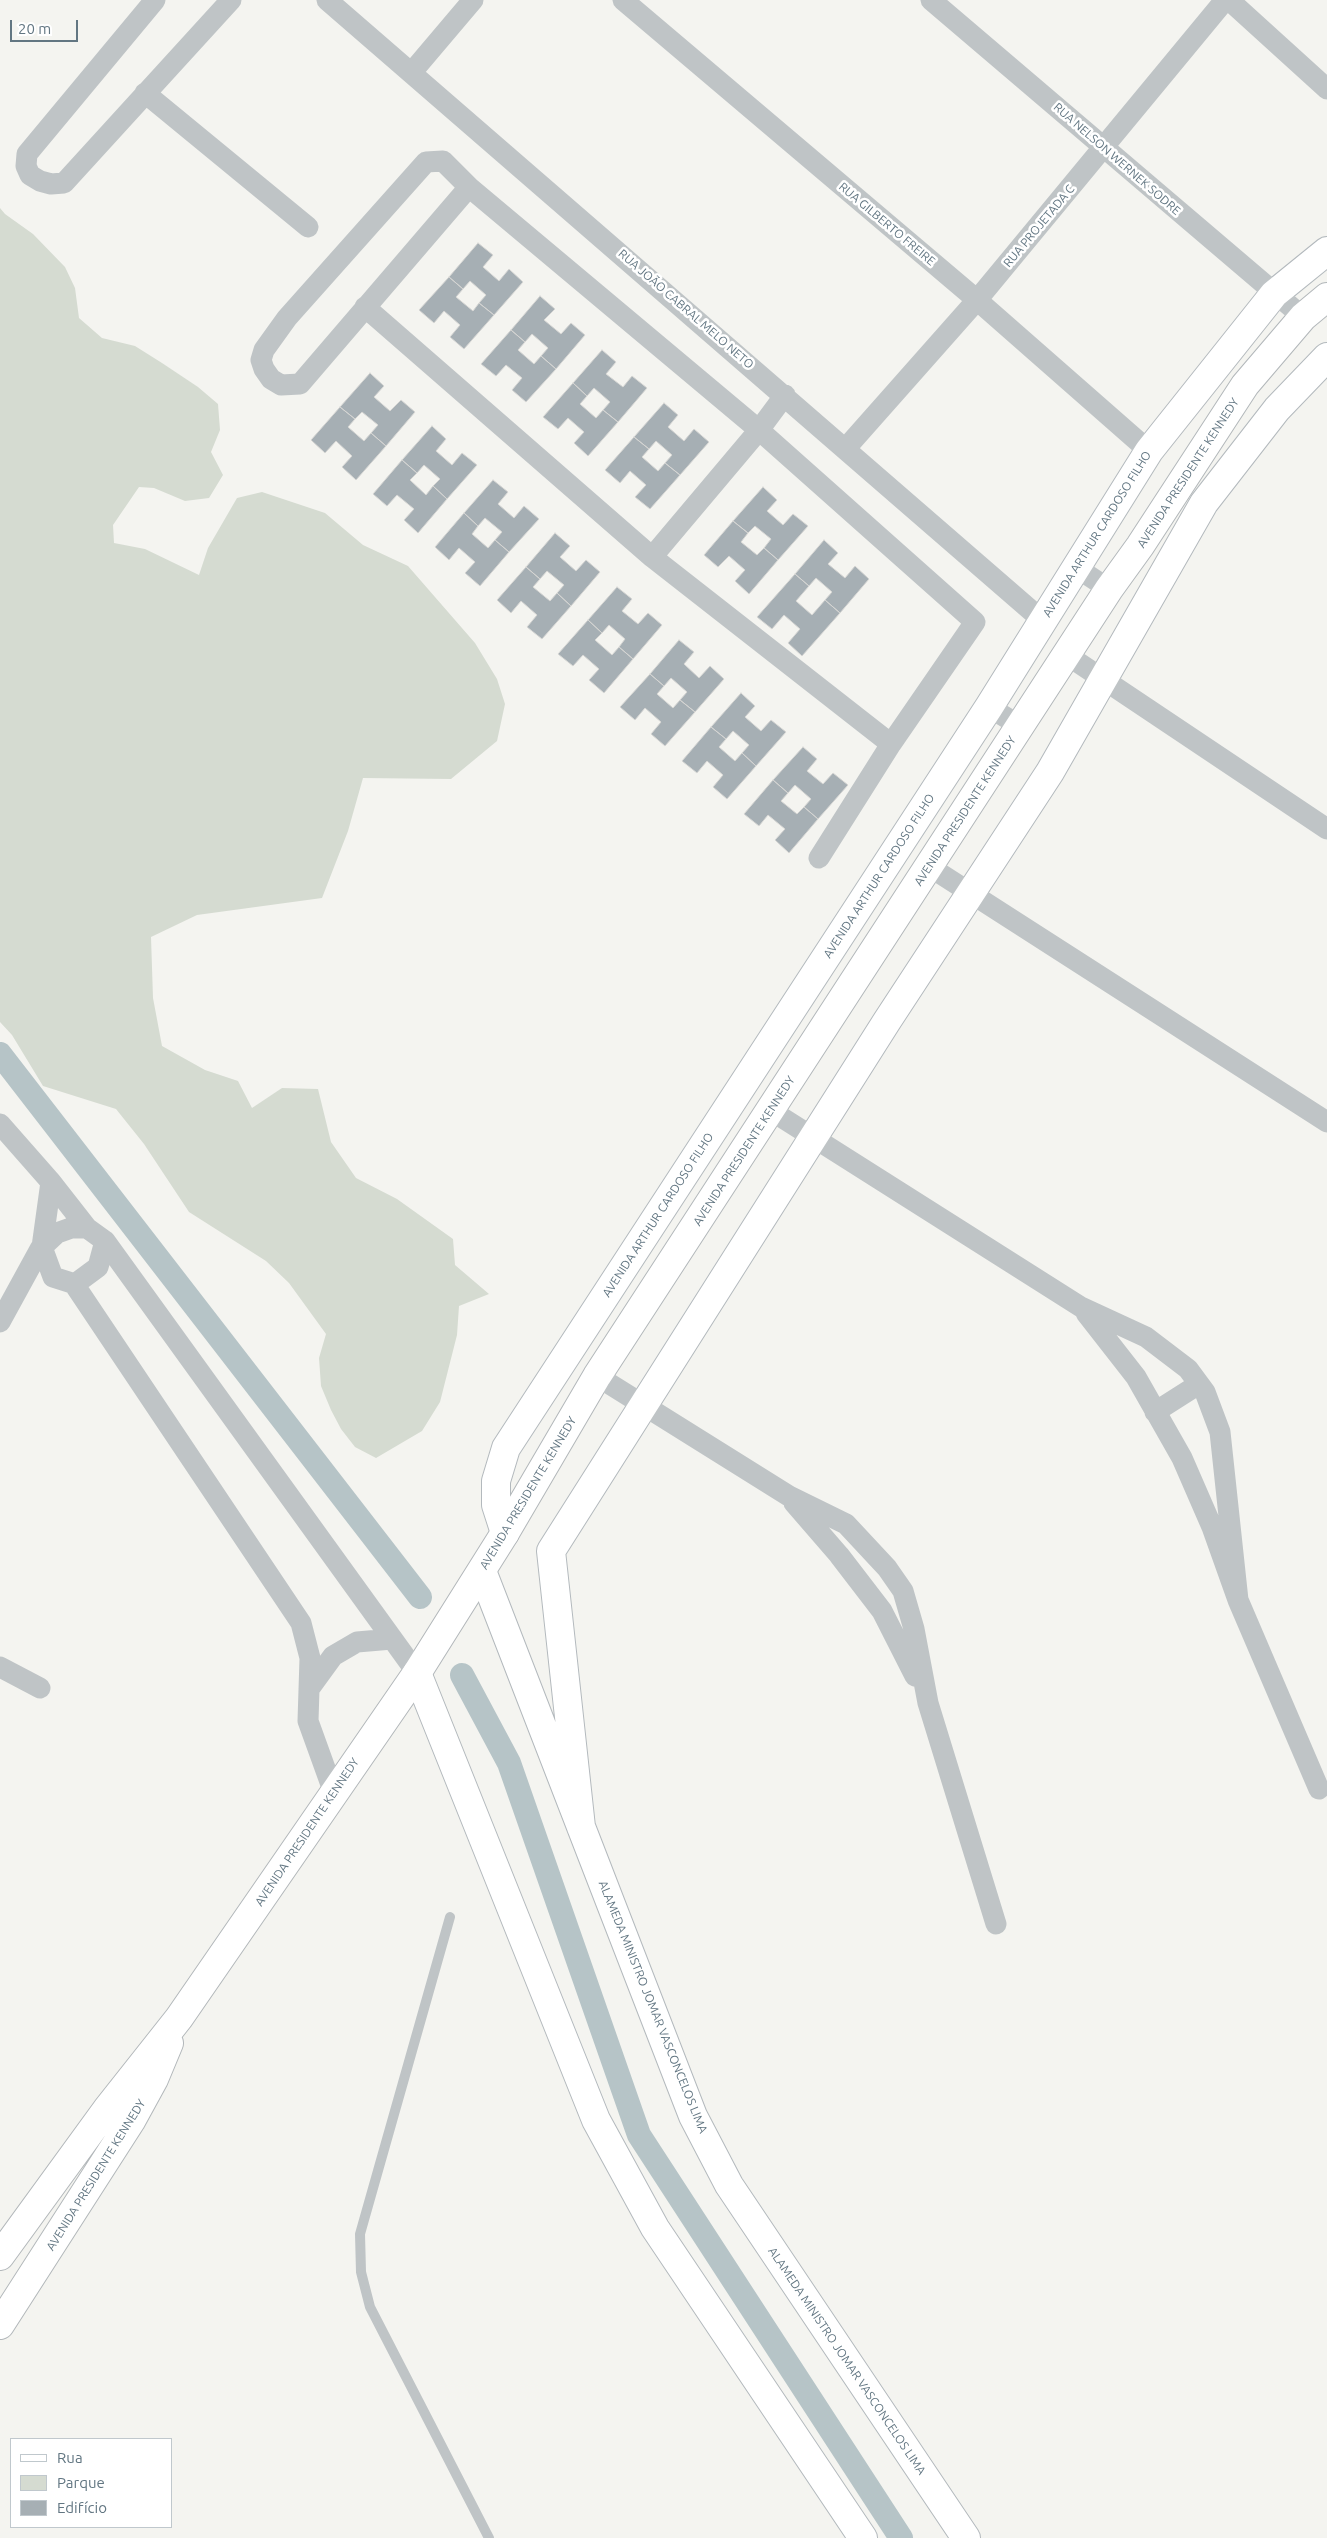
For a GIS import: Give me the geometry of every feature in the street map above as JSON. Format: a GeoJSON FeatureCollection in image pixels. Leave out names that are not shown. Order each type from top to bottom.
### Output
{"type":"FeatureCollection","features":[{"type":"Feature","properties":{"kind":"main road","name":"AVENIDA ARTHUR CARDOSO FILHO"},"geometry":{"type":"LineString","coordinates":[[505,1533],[496,1505],[496,1481],[506,1448],[989,707],[1149,451],[1274,294],[1327,251]]}},
{"type":"Feature","properties":{"kind":"main road","name":"AVENIDA PRESIDENTE KENNEDY"},"geometry":{"type":"LineString","coordinates":[[0,2256],[107,2108],[179,2018],[417,1673],[482,1571],[597,1376],[930,867],[1109,589],[1140,546],[1245,385],[1303,317],[1327,297]]}},
{"type":"Feature","properties":{"kind":"main road"},"geometry":{"type":"LineString","coordinates":[[581,1827],[551,1551],[813,1137],[1050,772],[1204,503],[1277,409],[1327,357]]}},
{"type":"Feature","properties":{"kind":"main road","name":"ALAMEDA MINISTRO JOMAR VASCONCELOS LIMA"},"geometry":{"type":"LineString","coordinates":[[482,1571],[693,2116],[728,2185],[966,2538]]}},
{"type":"Feature","properties":{"kind":"main road"},"geometry":{"type":"LineString","coordinates":[[417,1673],[601,2129],[655,2228],[863,2538]]}},
{"type":"Feature","properties":{"kind":"main road","name":"AVENIDA PRESIDENTE KENNEDY"},"geometry":{"type":"LineString","coordinates":[[0,2325],[154,2080],[179,2018]]}},
{"type":"Feature","properties":{"kind":"street"},"geometry":{"type":"LineString","coordinates":[[155,0],[27,154],[26,166],[30,175],[40,182],[51,184],[64,183],[230,0]]}},
{"type":"Feature","properties":{"kind":"street","name":"RUA JOÃO CABRAL MELO NETO"},"geometry":{"type":"LineString","coordinates":[[327,0],[785,395],[1042,620]]}},
{"type":"Feature","properties":{"kind":"street"},"geometry":{"type":"LineString","coordinates":[[412,72],[473,0]]}},
{"type":"Feature","properties":{"kind":"street","name":"RUA GILBERTO FREIRE"},"geometry":{"type":"LineString","coordinates":[[623,0],[977,300],[1149,451]]}},
{"type":"Feature","properties":{"kind":"street","name":"RUA NELSON WERNEK SODRE"},"geometry":{"type":"LineString","coordinates":[[931,0],[1303,317]]}},
{"type":"Feature","properties":{"kind":"street"},"geometry":{"type":"LineString","coordinates":[[1227,0],[1327,89]]}},
{"type":"Feature","properties":{"kind":"street","name":"RUA PROJETADA C"},"geometry":{"type":"LineString","coordinates":[[846,448],[977,300],[1227,0]]}},
{"type":"Feature","properties":{"kind":"street"},"geometry":{"type":"LineString","coordinates":[[145,93],[308,227]]}},
{"type":"Feature","properties":{"kind":"street"},"geometry":{"type":"LineString","coordinates":[[469,186],[300,384],[281,386],[271,379],[264,369],[261,360],[264,350],[287,318],[426,162],[443,161],[469,186],[759,430],[975,622],[891,744],[819,858]]}},
{"type":"Feature","properties":{"kind":"street"},"geometry":{"type":"LineString","coordinates":[[364,307],[652,557],[891,744]]}},
{"type":"Feature","properties":{"kind":"street"},"geometry":{"type":"LineString","coordinates":[[652,557],[759,430],[785,395]]}},
{"type":"Feature","properties":{"kind":"street"},"geometry":{"type":"LineString","coordinates":[[1076,568],[1109,589]]}},
{"type":"Feature","properties":{"kind":"street"},"geometry":{"type":"LineString","coordinates":[[1067,655],[1327,829]]}},
{"type":"Feature","properties":{"kind":"street"},"geometry":{"type":"LineString","coordinates":[[989,707],[1020,726]]}},
{"type":"Feature","properties":{"kind":"street"},"geometry":{"type":"LineString","coordinates":[[930,867],[1327,1122]]}},
{"type":"Feature","properties":{"kind":"street"},"geometry":{"type":"LineString","coordinates":[[770,1110],[1081,1307],[1146,1338],[1188,1369],[1205,1392],[1220,1432],[1238,1600]]}},
{"type":"Feature","properties":{"kind":"street"},"geometry":{"type":"LineString","coordinates":[[0,1124],[51,1182],[87,1228],[105,1241],[417,1673]]}},
{"type":"Feature","properties":{"kind":"street"},"geometry":{"type":"LineString","coordinates":[[51,1182],[42,1247],[53,1276]]}},
{"type":"Feature","properties":{"kind":"street"},"geometry":{"type":"LineString","coordinates":[[0,1322],[42,1247],[56,1233],[71,1228],[87,1228]]}},
{"type":"Feature","properties":{"kind":"street"},"geometry":{"type":"LineString","coordinates":[[74,1284],[98,1267],[105,1241]]}},
{"type":"Feature","properties":{"kind":"street"},"geometry":{"type":"LineString","coordinates":[[16,1294],[53,1276],[74,1284],[301,1623],[310,1658],[308,1722],[334,1793]]}},
{"type":"Feature","properties":{"kind":"street"},"geometry":{"type":"LineString","coordinates":[[1081,1307],[1136,1377],[1182,1458],[1212,1527],[1238,1600],[1320,1789]]}},
{"type":"Feature","properties":{"kind":"street"},"geometry":{"type":"LineString","coordinates":[[597,1376],[788,1496],[846,1524],[887,1568],[903,1591],[914,1629],[928,1703],[996,1924]]}},
{"type":"Feature","properties":{"kind":"street"},"geometry":{"type":"LineString","coordinates":[[1155,1412],[1199,1384]]}},
{"type":"Feature","properties":{"kind":"street"},"geometry":{"type":"LineString","coordinates":[[788,1496],[839,1555],[882,1611],[928,1703]]}},
{"type":"Feature","properties":{"kind":"street"},"geometry":{"type":"LineString","coordinates":[[309,1688],[333,1656],[357,1642],[392,1639]]}},
{"type":"Feature","properties":{"kind":"street"},"geometry":{"type":"LineString","coordinates":[[0,1667],[40,1688]]}},
{"type":"Feature","properties":{"kind":"lane"},"geometry":{"type":"LineString","coordinates":[[450,1917],[360,2234],[361,2272],[370,2307],[489,2538]]}},
{"type":"Feature","properties":{"kind":"green space"},"geometry":{"type":"Polygon","coordinates":[[[0,208],[5,214],[33,234],[65,267],[75,288],[79,318],[102,338],[135,346],[198,387],[218,404],[220,430],[211,452],[223,475],[209,498],[185,501],[154,488],[139,487],[113,525],[114,543],[145,549],[199,575],[208,548],[237,498],[262,492],[325,513],[363,545],[408,566],[475,643],[497,679],[505,704],[497,741],[451,779],[363,778],[348,831],[322,898],[197,915],[151,937],[153,998],[162,1046],[205,1070],[238,1081],[252,1108],[282,1088],[318,1089],[331,1142],[356,1178],[397,1199],[453,1239],[455,1265],[489,1294],[459,1306],[457,1335],[440,1402],[422,1431],[376,1458],[355,1447],[341,1429],[331,1410],[321,1386],[319,1358],[326,1334],[289,1283],[266,1261],[189,1212],[144,1144],[116,1109],[43,1086],[12,1035],[0,1022],[0,208]]]}},
{"type":"Feature","properties":{"kind":"building"},"geometry":{"type":"Polygon","coordinates":[[[478,243],[493,255],[483,267],[499,281],[509,269],[523,282],[494,315],[479,303],[486,295],[470,281],[463,289],[449,277],[478,243]]]}},
{"type":"Feature","properties":{"kind":"building"},"geometry":{"type":"Polygon","coordinates":[[[449,277],[463,289],[456,297],[473,311],[479,303],[494,315],[464,349],[450,337],[460,325],[444,311],[434,323],[419,310],[449,277]]]}},
{"type":"Feature","properties":{"kind":"building"},"geometry":{"type":"Polygon","coordinates":[[[540,296],[555,309],[544,320],[561,334],[571,323],[585,335],[556,369],[541,356],[548,348],[532,334],[525,342],[511,330],[540,296]]]}},
{"type":"Feature","properties":{"kind":"building"},"geometry":{"type":"Polygon","coordinates":[[[511,330],[525,342],[518,350],[534,364],[541,356],[556,369],[526,402],[512,390],[522,378],[506,365],[496,376],[481,364],[511,330]]]}},
{"type":"Feature","properties":{"kind":"building"},"geometry":{"type":"Polygon","coordinates":[[[602,350],[616,362],[606,374],[623,387],[632,376],[647,388],[618,422],[603,410],[610,402],[594,388],[587,396],[573,383],[602,350]]]}},
{"type":"Feature","properties":{"kind":"building"},"geometry":{"type":"Polygon","coordinates":[[[370,373],[384,386],[374,397],[390,411],[401,400],[415,412],[386,446],[371,433],[378,425],[362,412],[355,419],[340,407],[370,373]]]}},
{"type":"Feature","properties":{"kind":"building"},"geometry":{"type":"Polygon","coordinates":[[[573,383],[587,396],[580,404],[596,418],[603,410],[618,422],[588,456],[574,443],[584,432],[568,418],[558,429],[543,417],[573,383]]]}},
{"type":"Feature","properties":{"kind":"building"},"geometry":{"type":"Polygon","coordinates":[[[664,403],[678,415],[668,427],[684,441],[694,429],[709,442],[680,475],[665,463],[672,455],[656,441],[649,449],[634,437],[664,403]]]}},
{"type":"Feature","properties":{"kind":"building"},"geometry":{"type":"Polygon","coordinates":[[[340,407],[355,419],[348,427],[364,441],[371,433],[386,446],[356,480],[342,467],[352,456],[336,441],[325,453],[311,440],[340,407]]]}},
{"type":"Feature","properties":{"kind":"building"},"geometry":{"type":"Polygon","coordinates":[[[432,426],[446,439],[436,451],[452,465],[462,453],[477,465],[447,499],[433,486],[440,479],[424,465],[417,473],[402,460],[432,426]]]}},
{"type":"Feature","properties":{"kind":"building"},"geometry":{"type":"Polygon","coordinates":[[[634,437],[649,449],[642,457],[658,471],[665,463],[680,475],[650,509],[635,497],[646,485],[630,471],[620,483],[605,470],[634,437]]]}},
{"type":"Feature","properties":{"kind":"building"},"geometry":{"type":"Polygon","coordinates":[[[402,460],[417,473],[410,480],[426,495],[433,486],[447,499],[418,533],[404,520],[414,509],[397,495],[387,506],[373,494],[402,460]]]}},
{"type":"Feature","properties":{"kind":"building"},"geometry":{"type":"Polygon","coordinates":[[[493,480],[508,492],[498,504],[514,518],[524,506],[539,519],[509,552],[495,540],[502,532],[485,518],[478,526],[464,513],[493,480]]]}},
{"type":"Feature","properties":{"kind":"building"},"geometry":{"type":"Polygon","coordinates":[[[763,487],[777,500],[767,511],[783,525],[793,514],[808,526],[778,560],[764,548],[771,539],[755,526],[748,533],[733,521],[763,487]]]}},
{"type":"Feature","properties":{"kind":"building"},"geometry":{"type":"Polygon","coordinates":[[[464,513],[478,526],[472,534],[488,548],[495,540],[509,552],[480,586],[465,573],[475,562],[459,548],[449,560],[435,547],[464,513]]]}},
{"type":"Feature","properties":{"kind":"building"},"geometry":{"type":"Polygon","coordinates":[[[733,521],[748,533],[741,542],[757,555],[764,548],[778,560],[749,594],[735,581],[745,570],[729,556],[718,567],[704,555],[733,521]]]}},
{"type":"Feature","properties":{"kind":"building"},"geometry":{"type":"Polygon","coordinates":[[[555,533],[570,546],[560,557],[576,571],[586,560],[600,572],[571,606],[557,593],[564,585],[547,571],[540,579],[526,567],[555,533]]]}},
{"type":"Feature","properties":{"kind":"building"},"geometry":{"type":"Polygon","coordinates":[[[824,540],[838,553],[828,564],[845,578],[855,566],[869,579],[840,613],[825,600],[832,592],[816,578],[809,586],[795,574],[824,540]]]}},
{"type":"Feature","properties":{"kind":"building"},"geometry":{"type":"Polygon","coordinates":[[[526,567],[540,579],[533,587],[550,601],[557,593],[571,606],[542,639],[527,627],[537,615],[521,601],[511,613],[497,600],[526,567]]]}},
{"type":"Feature","properties":{"kind":"building"},"geometry":{"type":"Polygon","coordinates":[[[795,574],[809,586],[796,601],[812,615],[825,600],[840,613],[802,656],[788,643],[800,629],[784,615],[772,629],[757,617],[795,574]]]}},
{"type":"Feature","properties":{"kind":"building"},"geometry":{"type":"Polygon","coordinates":[[[617,587],[632,599],[622,611],[638,624],[648,613],[662,625],[633,659],[619,647],[625,639],[609,625],[602,633],[588,620],[617,587]]]}},
{"type":"Feature","properties":{"kind":"building"},"geometry":{"type":"Polygon","coordinates":[[[588,620],[602,633],[595,640],[612,655],[619,647],[633,659],[604,693],[589,680],[599,669],[583,655],[573,666],[558,654],[588,620]]]}},
{"type":"Feature","properties":{"kind":"building"},"geometry":{"type":"Polygon","coordinates":[[[679,640],[694,652],[684,664],[699,678],[710,666],[724,679],[695,712],[680,700],[687,692],[671,678],[664,686],[650,674],[679,640]]]}},
{"type":"Feature","properties":{"kind":"building"},"geometry":{"type":"Polygon","coordinates":[[[650,674],[664,686],[657,694],[673,708],[680,700],[695,712],[665,746],[651,734],[661,722],[645,708],[635,720],[620,707],[650,674]]]}},
{"type":"Feature","properties":{"kind":"building"},"geometry":{"type":"Polygon","coordinates":[[[741,693],[755,706],[745,717],[761,731],[771,720],[786,732],[756,766],[742,753],[749,745],[733,731],[726,739],[711,727],[741,693]]]}},
{"type":"Feature","properties":{"kind":"building"},"geometry":{"type":"Polygon","coordinates":[[[711,727],[726,739],[719,747],[735,761],[742,753],[756,766],[727,799],[713,787],[723,775],[707,761],[697,773],[682,761],[711,727]]]}},
{"type":"Feature","properties":{"kind":"building"},"geometry":{"type":"Polygon","coordinates":[[[803,747],[817,759],[807,771],[823,784],[833,773],[848,785],[818,819],[804,807],[811,799],[795,785],[788,793],[773,780],[803,747]]]}},
{"type":"Feature","properties":{"kind":"building"},"geometry":{"type":"Polygon","coordinates":[[[773,780],[788,793],[781,801],[797,814],[804,807],[818,819],[789,853],[775,840],[785,829],[768,815],[759,826],[744,814],[773,780]]]}},
{"type":"Feature","properties":{"kind":"waterway"},"geometry":{"type":"LineString","coordinates":[[0,1054],[420,1597]]}},
{"type":"Feature","properties":{"kind":"waterway"},"geometry":{"type":"LineString","coordinates":[[462,1675],[509,1763],[639,2135],[901,2538]]}}]}
